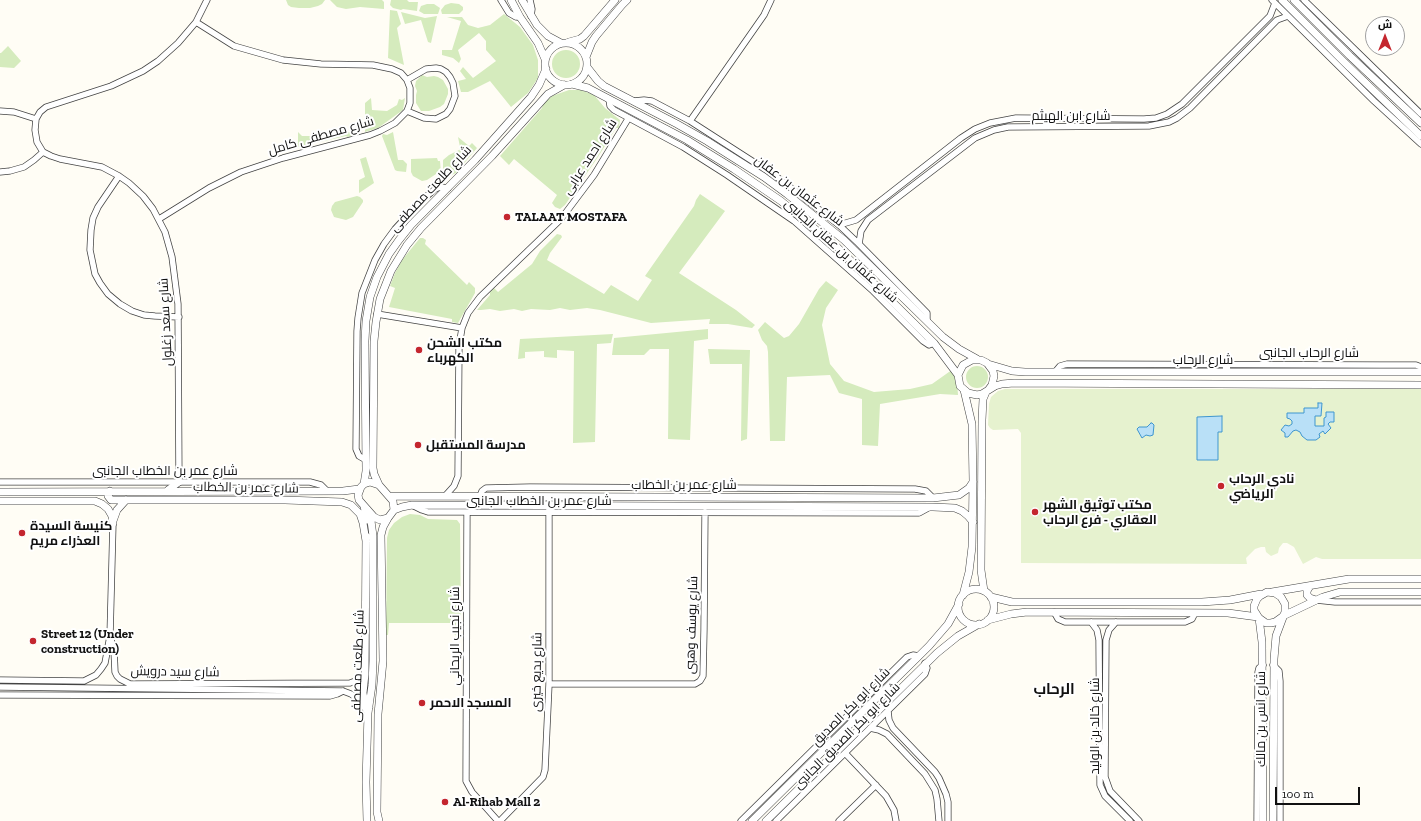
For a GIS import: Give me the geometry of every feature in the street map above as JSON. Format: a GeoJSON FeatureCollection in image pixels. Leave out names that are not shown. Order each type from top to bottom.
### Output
{"type":"FeatureCollection","features":[{"type":"Feature","properties":{"kind":"street"},"geometry":{"type":"LineString","coordinates":[[0,172],[24,167],[43,152],[37,142],[35,130],[36,119],[40,112],[50,105],[111,86],[143,71],[158,61],[178,43],[196,22],[207,0]]}},
{"type":"Feature","properties":{"kind":"street"},"geometry":{"type":"LineString","coordinates":[[501,0],[509,14],[520,17]]}},
{"type":"Feature","properties":{"kind":"street"},"geometry":{"type":"LineString","coordinates":[[511,0],[520,17],[538,43],[545,59],[546,69],[552,80],[568,84],[582,78],[587,67],[586,57],[582,50],[576,45],[564,43],[548,36],[531,16],[522,0]]}},
{"type":"Feature","properties":{"kind":"street"},"geometry":{"type":"LineString","coordinates":[[530,0],[532,9],[531,16]]}},
{"type":"Feature","properties":{"kind":"street"},"geometry":{"type":"LineString","coordinates":[[545,59],[551,49],[564,43],[580,39],[584,36],[615,0]]}},
{"type":"Feature","properties":{"kind":"street"},"geometry":{"type":"LineString","coordinates":[[586,57],[596,36],[627,0]]}},
{"type":"Feature","properties":{"kind":"street"},"geometry":{"type":"LineString","coordinates":[[690,121],[764,15],[771,0]]}},
{"type":"Feature","properties":{"kind":"street"},"geometry":{"type":"LineString","coordinates":[[1282,0],[1374,101],[1421,144]]}},
{"type":"Feature","properties":{"kind":"street"},"geometry":{"type":"LineString","coordinates":[[1294,0],[1421,124]]}},
{"type":"Feature","properties":{"kind":"street"},"geometry":{"type":"LineString","coordinates":[[1304,0],[1421,114]]}},
{"type":"Feature","properties":{"kind":"street"},"geometry":{"type":"LineString","coordinates":[[1273,2],[1344,62],[1421,136]]}},
{"type":"Feature","properties":{"kind":"street","name":"شارع ابن الهيثم"},"geometry":{"type":"LineString","coordinates":[[839,225],[850,223],[861,217],[961,138],[983,126],[999,120],[1016,118],[1150,118],[1161,116],[1172,111],[1182,104],[1270,16],[1273,2]]}},
{"type":"Feature","properties":{"kind":"street","name":"شارع ابن الهيثم"},"geometry":{"type":"LineString","coordinates":[[859,244],[861,231],[868,220],[975,138],[994,130],[1008,127],[1149,126],[1162,124],[1176,118],[1190,108],[1277,20],[1288,16]]}},
{"type":"Feature","properties":{"kind":"street"},"geometry":{"type":"LineString","coordinates":[[196,22],[234,46],[283,60],[321,64],[383,66],[392,69],[400,73],[407,80],[411,96],[407,111],[424,118],[436,119],[446,114],[450,109],[455,96],[450,77],[446,72],[436,68],[426,69],[407,80]]}},
{"type":"Feature","properties":{"kind":"street"},"geometry":{"type":"LineString","coordinates":[[1344,62],[1350,56]]}},
{"type":"Feature","properties":{"kind":"street","name":"شارع عثمان بن عفان"},"geometry":{"type":"LineString","coordinates":[[587,67],[604,86],[703,139],[764,177],[844,240],[951,343],[978,359]]}},
{"type":"Feature","properties":{"kind":"street","name":"شارع طلعت مصطفى"},"geometry":{"type":"LineString","coordinates":[[362,487],[366,471],[366,321],[370,297],[377,278],[389,254],[411,225],[448,188],[531,97],[539,85],[546,69]]}},
{"type":"Feature","properties":{"kind":"street","name":"شارع عثمان بن عفان"},"geometry":{"type":"LineString","coordinates":[[568,84],[588,88],[686,140],[734,169],[797,213],[837,247],[934,342],[958,375]]}},
{"type":"Feature","properties":{"kind":"street","name":"شارع طلعت مصطفى"},"geometry":{"type":"LineString","coordinates":[[379,485],[373,468],[374,341],[377,314],[386,281],[396,261],[421,228],[492,156],[548,94],[568,84]]}},
{"type":"Feature","properties":{"kind":"street","name":"شارع عثمان بن عفان الجانبى"},"geometry":{"type":"LineString","coordinates":[[609,99],[612,108],[628,119],[689,151],[739,182],[778,209],[794,221],[873,291],[923,341],[929,345],[934,342]]}},
{"type":"Feature","properties":{"kind":"street","name":"شارع عثمان بن عفان الجانبى"},"geometry":{"type":"LineString","coordinates":[[634,101],[652,101],[690,121],[777,176],[839,225],[859,244],[927,312],[927,321]]}},
{"type":"Feature","properties":{"kind":"street"},"geometry":{"type":"LineString","coordinates":[[0,111],[14,112],[36,119]]}},
{"type":"Feature","properties":{"kind":"street","name":"شارع مصطفى كامل"},"geometry":{"type":"LineString","coordinates":[[160,219],[209,188],[241,172],[282,158],[370,135],[395,123],[407,111]]}},
{"type":"Feature","properties":{"kind":"street","name":"شارع احمد عرابى"},"geometry":{"type":"LineString","coordinates":[[445,496],[454,486],[458,476],[459,346],[462,328],[471,309],[480,297],[561,219],[594,175],[628,119]]}},
{"type":"Feature","properties":{"kind":"street"},"geometry":{"type":"LineString","coordinates":[[1084,119],[1084,126]]}},
{"type":"Feature","properties":{"kind":"street","name":"شارع سعد زغلول"},"geometry":{"type":"LineString","coordinates":[[43,152],[60,160],[102,167],[119,176],[143,196],[160,219],[172,257],[179,317],[179,482]]}},
{"type":"Feature","properties":{"kind":"street"},"geometry":{"type":"LineString","coordinates":[[119,176],[98,207],[93,218],[90,250],[95,274],[108,294],[126,308],[144,314],[179,317]]}},
{"type":"Feature","properties":{"kind":"street"},"geometry":{"type":"LineString","coordinates":[[366,460],[359,456],[356,449],[357,331],[362,292],[375,260],[395,229],[420,202],[435,189],[441,187],[448,188]]}},
{"type":"Feature","properties":{"kind":"street"},"geometry":{"type":"LineString","coordinates":[[837,247],[844,240]]}},
{"type":"Feature","properties":{"kind":"street"},"geometry":{"type":"LineString","coordinates":[[377,314],[462,328]]}},
{"type":"Feature","properties":{"kind":"street"},"geometry":{"type":"LineString","coordinates":[[984,591],[981,570],[982,420],[983,399],[992,385],[994,376],[993,371],[987,363],[978,359],[972,360],[963,365],[958,375],[964,390],[972,424],[973,522],[971,555],[963,595],[959,604],[959,611],[966,622],[979,624],[988,620],[1019,612],[1195,612],[1230,613],[1258,618],[1271,623],[1316,600],[1330,595],[1347,592],[1421,592]]}},
{"type":"Feature","properties":{"kind":"street","name":"شارع الرحاب"},"geometry":{"type":"LineString","coordinates":[[987,363],[999,368],[1025,372],[1421,372]]}},
{"type":"Feature","properties":{"kind":"street","name":"شارع الرحاب الجانبى"},"geometry":{"type":"LineString","coordinates":[[1055,372],[1060,366],[1067,364],[1416,365],[1421,368]]}},
{"type":"Feature","properties":{"kind":"street"},"geometry":{"type":"LineString","coordinates":[[1226,364],[1227,372]]}},
{"type":"Feature","properties":{"kind":"street"},"geometry":{"type":"LineString","coordinates":[[1310,372],[1310,385]]}},
{"type":"Feature","properties":{"kind":"street","name":"شارع الرحاب"},"geometry":{"type":"LineString","coordinates":[[988,390],[1002,384],[1014,383],[1421,385]]}},
{"type":"Feature","properties":{"kind":"street"},"geometry":{"type":"LineString","coordinates":[[964,390],[977,395],[988,390]]}},
{"type":"Feature","properties":{"kind":"street"},"geometry":{"type":"LineString","coordinates":[[366,404],[374,403]]}},
{"type":"Feature","properties":{"kind":"street","name":"شارع عمر بن الخطاب الجانبى"},"geometry":{"type":"LineString","coordinates":[[0,482],[310,482],[321,485],[327,492]]}},
{"type":"Feature","properties":{"kind":"street"},"geometry":{"type":"LineString","coordinates":[[166,491],[179,482]]}},
{"type":"Feature","properties":{"kind":"street"},"geometry":{"type":"LineString","coordinates":[[370,482],[379,485],[394,504],[394,510],[388,518],[380,520],[370,513],[359,500],[358,495],[362,487],[370,482]]}},
{"type":"Feature","properties":{"kind":"street","name":"شارع عمر بن الخطاب"},"geometry":{"type":"LineString","coordinates":[[389,496],[933,498],[959,495],[969,488],[973,482]]}},
{"type":"Feature","properties":{"kind":"street","name":"شارع عمر بن الخطاب الجانبى"},"geometry":{"type":"LineString","coordinates":[[480,496],[482,491],[486,488],[530,486],[915,488],[926,491],[933,498]]}},
{"type":"Feature","properties":{"kind":"street","name":"شارع عمر بن الخطاب"},"geometry":{"type":"LineString","coordinates":[[0,492],[327,492],[347,491],[362,487]]}},
{"type":"Feature","properties":{"kind":"street","name":"شارع عمر بن الخطاب"},"geometry":{"type":"LineString","coordinates":[[110,491],[108,496],[111,500],[285,500],[342,502],[354,507],[360,514],[366,541]]}},
{"type":"Feature","properties":{"kind":"street"},"geometry":{"type":"LineString","coordinates":[[667,497],[667,506]]}},
{"type":"Feature","properties":{"kind":"street"},"geometry":{"type":"LineString","coordinates":[[0,501],[58,504],[91,500],[99,502],[108,509],[112,516],[113,523],[110,636],[103,666],[99,673],[88,679],[80,681],[0,680]]}},
{"type":"Feature","properties":{"kind":"street"},"geometry":{"type":"LineString","coordinates":[[113,523],[117,510],[126,500]]}},
{"type":"Feature","properties":{"kind":"street","name":"شارع عمر بن الخطاب الجانبى"},"geometry":{"type":"LineString","coordinates":[[412,505],[428,512],[467,512],[549,508],[705,512],[919,513],[930,507]]}},
{"type":"Feature","properties":{"kind":"street","name":"شارع عمر بن الخطاب"},"geometry":{"type":"LineString","coordinates":[[394,510],[412,505],[549,508],[667,506],[930,507],[955,508],[962,511],[973,522]]}},
{"type":"Feature","properties":{"kind":"street"},"geometry":{"type":"LineString","coordinates":[[364,506],[367,522],[365,674],[363,696],[368,710]]}},
{"type":"Feature","properties":{"kind":"street","name":"شارع بديع خيرى"},"geometry":{"type":"LineString","coordinates":[[499,821],[543,777],[545,766],[549,684],[549,508]]}},
{"type":"Feature","properties":{"kind":"street","name":"شارع نجيب الريحاني"},"geometry":{"type":"LineString","coordinates":[[467,512],[466,781],[472,792],[499,821]]}},
{"type":"Feature","properties":{"kind":"street","name":"شارع يوسف وهبى"},"geometry":{"type":"LineString","coordinates":[[549,684],[695,684],[700,681],[702,676],[704,630],[705,512]]}},
{"type":"Feature","properties":{"kind":"street","name":"شارع طلعت مصطفى"},"geometry":{"type":"LineString","coordinates":[[367,821],[366,784],[368,710],[372,685],[373,661],[373,536],[370,513]]}},
{"type":"Feature","properties":{"kind":"street","name":"شارع طلعت مصطفى"},"geometry":{"type":"LineString","coordinates":[[379,821],[377,784],[378,714],[382,669],[381,535],[388,518]]}},
{"type":"Feature","properties":{"kind":"street"},"geometry":{"type":"LineString","coordinates":[[963,595],[970,590],[975,589],[984,591],[991,597],[1012,602],[1202,602],[1230,600],[1349,579],[1421,579]]}},
{"type":"Feature","properties":{"kind":"street"},"geometry":{"type":"LineString","coordinates":[[1310,586],[1307,591],[1307,595],[1316,600],[1335,602],[1421,602]]}},
{"type":"Feature","properties":{"kind":"street"},"geometry":{"type":"LineString","coordinates":[[1271,592],[1278,594],[1284,600],[1285,608],[1282,617]]}},
{"type":"Feature","properties":{"kind":"street"},"geometry":{"type":"LineString","coordinates":[[1258,618],[1254,610],[1254,606],[1257,598],[1263,593]]}},
{"type":"Feature","properties":{"kind":"street"},"geometry":{"type":"LineString","coordinates":[[988,620],[994,606],[991,597]]}},
{"type":"Feature","properties":{"kind":"street"},"geometry":{"type":"LineString","coordinates":[[1230,600],[1233,605],[1230,613]]}},
{"type":"Feature","properties":{"kind":"street","name":"شارع ابو بكر الصديق"},"geometry":{"type":"LineString","coordinates":[[752,821],[920,656],[943,630],[959,604]]}},
{"type":"Feature","properties":{"kind":"street"},"geometry":{"type":"LineString","coordinates":[[1054,612],[1061,621],[1091,622],[1185,622],[1192,619],[1195,612]]}},
{"type":"Feature","properties":{"kind":"street","name":"شارع انس بن مالك"},"geometry":{"type":"LineString","coordinates":[[1273,821],[1273,666],[1275,642],[1282,617]]}},
{"type":"Feature","properties":{"kind":"street","name":"شارع انس بن مالك"},"geometry":{"type":"LineString","coordinates":[[1258,618],[1262,642],[1263,666],[1263,821]]}},
{"type":"Feature","properties":{"kind":"street","name":"شارع خالد بن الوليد"},"geometry":{"type":"LineString","coordinates":[[1091,622],[1095,626],[1099,635],[1106,782],[1110,791],[1138,821]]}},
{"type":"Feature","properties":{"kind":"street","name":"شارع خالد بن الوليد"},"geometry":{"type":"LineString","coordinates":[[1116,622],[1109,630],[1106,640],[1100,785],[1105,796],[1130,821]]}},
{"type":"Feature","properties":{"kind":"street","name":"شارع ابو بكر الصديق"},"geometry":{"type":"LineString","coordinates":[[766,821],[925,663],[951,641],[979,624]]}},
{"type":"Feature","properties":{"kind":"street","name":"شارع سيد درويش"},"geometry":{"type":"LineString","coordinates":[[110,636],[114,650],[116,676],[130,684],[350,683],[358,680],[365,674]]}},
{"type":"Feature","properties":{"kind":"street"},"geometry":{"type":"LineString","coordinates":[[1262,642],[1269,638],[1275,642]]}},
{"type":"Feature","properties":{"kind":"street","name":"شارع ابو بكر الصديق الجانبى"},"geometry":{"type":"LineString","coordinates":[[741,821],[907,657],[913,655],[920,656]]}},
{"type":"Feature","properties":{"kind":"street","name":"شارع ابو بكر الصديق الجانبى"},"geometry":{"type":"LineString","coordinates":[[776,821],[926,674],[927,668],[925,663]]}},
{"type":"Feature","properties":{"kind":"street"},"geometry":{"type":"LineString","coordinates":[[1256,821],[1258,672],[1259,668],[1263,666]]}},
{"type":"Feature","properties":{"kind":"street"},"geometry":{"type":"LineString","coordinates":[[1273,666],[1279,671],[1280,681],[1280,821]]}},
{"type":"Feature","properties":{"kind":"street"},"geometry":{"type":"LineString","coordinates":[[0,687],[101,692]]}},
{"type":"Feature","properties":{"kind":"street"},"geometry":{"type":"LineString","coordinates":[[29,688],[29,695]]}},
{"type":"Feature","properties":{"kind":"street"},"geometry":{"type":"LineString","coordinates":[[0,695],[101,692],[183,692],[330,696],[343,691],[351,694],[359,700],[368,710]]}},
{"type":"Feature","properties":{"kind":"street"},"geometry":{"type":"LineString","coordinates":[[888,711],[889,720],[893,728],[939,778],[948,802],[948,821]]}},
{"type":"Feature","properties":{"kind":"street"},"geometry":{"type":"LineString","coordinates":[[870,728],[887,734],[925,774],[935,790],[939,821]]}},
{"type":"Feature","properties":{"kind":"street"},"geometry":{"type":"LineString","coordinates":[[845,753],[891,803],[896,821]]}},
{"type":"Feature","properties":{"kind":"street"},"geometry":{"type":"LineString","coordinates":[[366,784],[377,784]]}},
{"type":"Feature","properties":{"kind":"street"},"geometry":{"type":"LineString","coordinates":[[839,821],[876,785]]}},
{"type":"Feature","properties":{"kind":"green space"},"geometry":{"type":"Polygon","coordinates":[[[286,0],[325,0],[318,6],[299,8],[291,7],[288,5],[286,0]]]}},
{"type":"Feature","properties":{"kind":"green space"},"geometry":{"type":"Polygon","coordinates":[[[330,0],[382,0],[384,2],[384,9],[360,7],[346,9],[337,7],[330,0]]]}},
{"type":"Feature","properties":{"kind":"green space"},"geometry":{"type":"Polygon","coordinates":[[[391,0],[418,2],[417,11],[393,8],[390,5],[391,0]]]}},
{"type":"Feature","properties":{"kind":"green space"},"geometry":{"type":"Polygon","coordinates":[[[451,3],[459,4],[463,7],[463,10],[459,14],[442,14],[441,10],[445,5],[451,3]]]}},
{"type":"Feature","properties":{"kind":"green space"},"geometry":{"type":"Polygon","coordinates":[[[434,4],[440,8],[438,14],[424,14],[419,11],[421,6],[434,4]]]}},
{"type":"Feature","properties":{"kind":"green space"},"geometry":{"type":"Polygon","coordinates":[[[390,10],[397,11],[401,24],[397,28],[404,65],[388,58],[390,10]]]}},
{"type":"Feature","properties":{"kind":"green space"},"geometry":{"type":"Polygon","coordinates":[[[401,12],[425,18],[437,16],[431,43],[428,42],[421,20],[405,24],[401,12]]]}},
{"type":"Feature","properties":{"kind":"green space"},"geometry":{"type":"Polygon","coordinates":[[[504,14],[520,27],[533,45],[538,60],[538,78],[528,93],[511,107],[490,81],[468,92],[461,92],[458,81],[466,79],[460,71],[463,67],[473,78],[496,61],[486,50],[486,41],[479,33],[458,50],[461,59],[459,63],[453,58],[442,55],[442,50],[452,50],[461,21],[447,17],[462,17],[468,25],[478,28],[490,25],[504,14]]]}},
{"type":"Feature","properties":{"kind":"green space"},"geometry":{"type":"Polygon","coordinates":[[[8,46],[21,61],[14,68],[0,67],[0,53],[8,46]]]}},
{"type":"Feature","properties":{"kind":"green space"},"geometry":{"type":"Polygon","coordinates":[[[566,50],[572,51],[576,54],[579,58],[579,70],[576,74],[572,77],[566,78],[560,77],[556,74],[553,70],[552,64],[553,58],[556,54],[560,51],[566,50]]]}},
{"type":"Feature","properties":{"kind":"green space"},"geometry":{"type":"Polygon","coordinates":[[[422,75],[427,77],[434,76],[443,80],[448,89],[448,94],[444,104],[440,107],[429,111],[421,111],[416,103],[416,81],[422,75]]]}},
{"type":"Feature","properties":{"kind":"green space"},"geometry":{"type":"Polygon","coordinates":[[[569,90],[581,90],[594,95],[605,108],[620,120],[619,128],[616,128],[565,205],[560,209],[555,207],[552,203],[557,195],[514,159],[509,165],[500,156],[542,108],[543,104],[552,96],[569,90]]]}},
{"type":"Feature","properties":{"kind":"green space"},"geometry":{"type":"Polygon","coordinates":[[[371,98],[372,110],[387,111],[397,105],[399,99],[402,100],[405,98],[403,110],[378,128],[365,132],[365,103],[371,98]]]}},
{"type":"Feature","properties":{"kind":"green space"},"geometry":{"type":"Polygon","coordinates":[[[298,132],[302,136],[339,136],[340,132],[356,132],[356,134],[298,147],[296,144],[298,143],[298,132]]]}},
{"type":"Feature","properties":{"kind":"green space"},"geometry":{"type":"Polygon","coordinates":[[[393,132],[398,160],[403,160],[407,164],[406,172],[395,170],[382,136],[383,134],[387,135],[393,132]]]}},
{"type":"Feature","properties":{"kind":"green space"},"geometry":{"type":"Polygon","coordinates":[[[458,137],[469,146],[472,143],[477,148],[456,173],[447,177],[443,170],[443,160],[459,150],[460,147],[458,137]]]}},
{"type":"Feature","properties":{"kind":"green space"},"geometry":{"type":"Polygon","coordinates":[[[366,157],[374,183],[359,193],[359,180],[365,177],[360,159],[366,157]]]}},
{"type":"Feature","properties":{"kind":"green space"},"geometry":{"type":"Polygon","coordinates":[[[437,158],[438,161],[440,161],[441,173],[422,181],[413,176],[411,172],[411,159],[437,158]]]}},
{"type":"Feature","properties":{"kind":"green space"},"geometry":{"type":"Polygon","coordinates":[[[700,194],[725,211],[679,273],[736,310],[755,325],[752,328],[728,324],[709,324],[710,319],[651,323],[587,308],[570,310],[560,308],[550,310],[531,309],[522,311],[514,309],[500,311],[490,309],[477,310],[494,288],[498,292],[532,264],[540,251],[557,234],[561,235],[562,237],[550,253],[547,260],[604,294],[611,285],[638,301],[652,280],[645,276],[694,206],[700,194]]]}},
{"type":"Feature","properties":{"kind":"green space"},"geometry":{"type":"Polygon","coordinates":[[[357,196],[363,200],[363,202],[353,217],[346,220],[334,217],[331,210],[335,202],[357,196]]]}},
{"type":"Feature","properties":{"kind":"green space"},"geometry":{"type":"Polygon","coordinates":[[[420,238],[426,240],[425,244],[467,285],[469,282],[475,288],[475,293],[458,323],[452,322],[452,319],[389,307],[395,288],[390,286],[395,273],[402,260],[420,238]]]}},
{"type":"Feature","properties":{"kind":"green space"},"geometry":{"type":"Polygon","coordinates":[[[826,281],[838,290],[826,308],[822,325],[830,364],[844,381],[874,392],[910,389],[932,384],[956,367],[958,395],[940,394],[880,404],[878,446],[862,445],[862,399],[839,393],[830,375],[787,377],[785,441],[770,441],[768,352],[767,346],[762,340],[758,330],[765,322],[784,338],[789,336],[799,324],[819,289],[826,281]]]}},
{"type":"Feature","properties":{"kind":"green space"},"geometry":{"type":"Polygon","coordinates":[[[708,329],[708,339],[694,341],[690,440],[668,439],[669,349],[650,349],[644,355],[612,355],[614,338],[708,329]]]}},
{"type":"Feature","properties":{"kind":"green space"},"geometry":{"type":"Polygon","coordinates":[[[613,334],[611,343],[597,344],[595,442],[573,443],[574,351],[557,350],[557,358],[544,357],[544,351],[525,352],[525,358],[518,359],[520,339],[613,334]]]}},
{"type":"Feature","properties":{"kind":"green space"},"geometry":{"type":"Polygon","coordinates":[[[708,349],[750,350],[747,439],[741,441],[742,364],[710,364],[708,349]]]}},
{"type":"Feature","properties":{"kind":"green space"},"geometry":{"type":"Polygon","coordinates":[[[977,366],[985,369],[988,377],[985,385],[977,388],[969,385],[966,377],[969,369],[977,366]]]}},
{"type":"Feature","properties":{"kind":"green space","name":"نادي الرحاب الرياضي"},"geometry":{"type":"Polygon","coordinates":[[[1005,389],[1421,389],[1421,559],[1322,559],[1316,557],[1303,564],[1294,547],[1287,543],[1283,543],[1279,548],[1278,553],[1271,556],[1266,552],[1265,547],[1255,549],[1246,558],[1247,564],[1021,563],[1021,433],[1018,429],[993,430],[988,425],[989,404],[991,397],[998,391],[1005,389]]]}},
{"type":"Feature","properties":{"kind":"green space"},"geometry":{"type":"Polygon","coordinates":[[[410,514],[420,515],[428,519],[457,520],[460,524],[461,634],[458,637],[454,634],[453,623],[389,623],[388,635],[386,635],[387,538],[389,530],[394,523],[402,517],[410,514]]]}},
{"type":"Feature","properties":{"kind":"water"},"geometry":{"type":"Polygon","coordinates":[[[1318,403],[1322,403],[1321,416],[1315,416],[1315,426],[1324,426],[1326,412],[1334,412],[1334,422],[1330,422],[1328,424],[1331,428],[1325,434],[1323,431],[1319,434],[1320,437],[1316,440],[1307,440],[1300,432],[1296,430],[1293,431],[1288,437],[1285,437],[1285,433],[1281,430],[1285,425],[1289,426],[1292,424],[1292,421],[1287,418],[1287,413],[1304,413],[1304,408],[1318,408],[1318,403]]]}},
{"type":"Feature","properties":{"kind":"water"},"geometry":{"type":"Polygon","coordinates":[[[1222,416],[1222,432],[1218,432],[1218,460],[1197,460],[1197,417],[1222,416]]]}},
{"type":"Feature","properties":{"kind":"water"},"geometry":{"type":"Polygon","coordinates":[[[1151,423],[1154,425],[1153,435],[1146,435],[1142,438],[1137,429],[1139,427],[1147,427],[1151,423]]]}},
{"type":"Feature","properties":{"kind":"place","name":"TALAAT MOSTAFA"},"geometry":{"type":"Point","coordinates":[507,217]}},
{"type":"Feature","properties":{"kind":"place","name":"مكتب الشحن الكهرباء"},"geometry":{"type":"Point","coordinates":[419,350]}},
{"type":"Feature","properties":{"kind":"place","name":"مدرسة المستقبل"},"geometry":{"type":"Point","coordinates":[418,445]}},
{"type":"Feature","properties":{"kind":"place","name":"نادي الرحاب الرياضي"},"geometry":{"type":"Point","coordinates":[1221,486]}},
{"type":"Feature","properties":{"kind":"place","name":"مكتب توثيق الشهر العقاري - فرع الرحاب"},"geometry":{"type":"Point","coordinates":[1035,512]}},
{"type":"Feature","properties":{"kind":"place","name":"كنيسة السيدة العذراء مريم"},"geometry":{"type":"Point","coordinates":[22,533]}},
{"type":"Feature","properties":{"kind":"place","name":"Street 12 (Under construction)"},"geometry":{"type":"Point","coordinates":[33,641]}},
{"type":"Feature","properties":{"kind":"place","name":"المسجد الاحمر"},"geometry":{"type":"Point","coordinates":[422,703]}},
{"type":"Feature","properties":{"kind":"place","name":"Al-Rihab Mall 2"},"geometry":{"type":"Point","coordinates":[445,802]}},
{"type":"Feature","properties":{"kind":"district","name":"الرحاب"},"geometry":{"type":"Point","coordinates":[1054,690]}}]}
